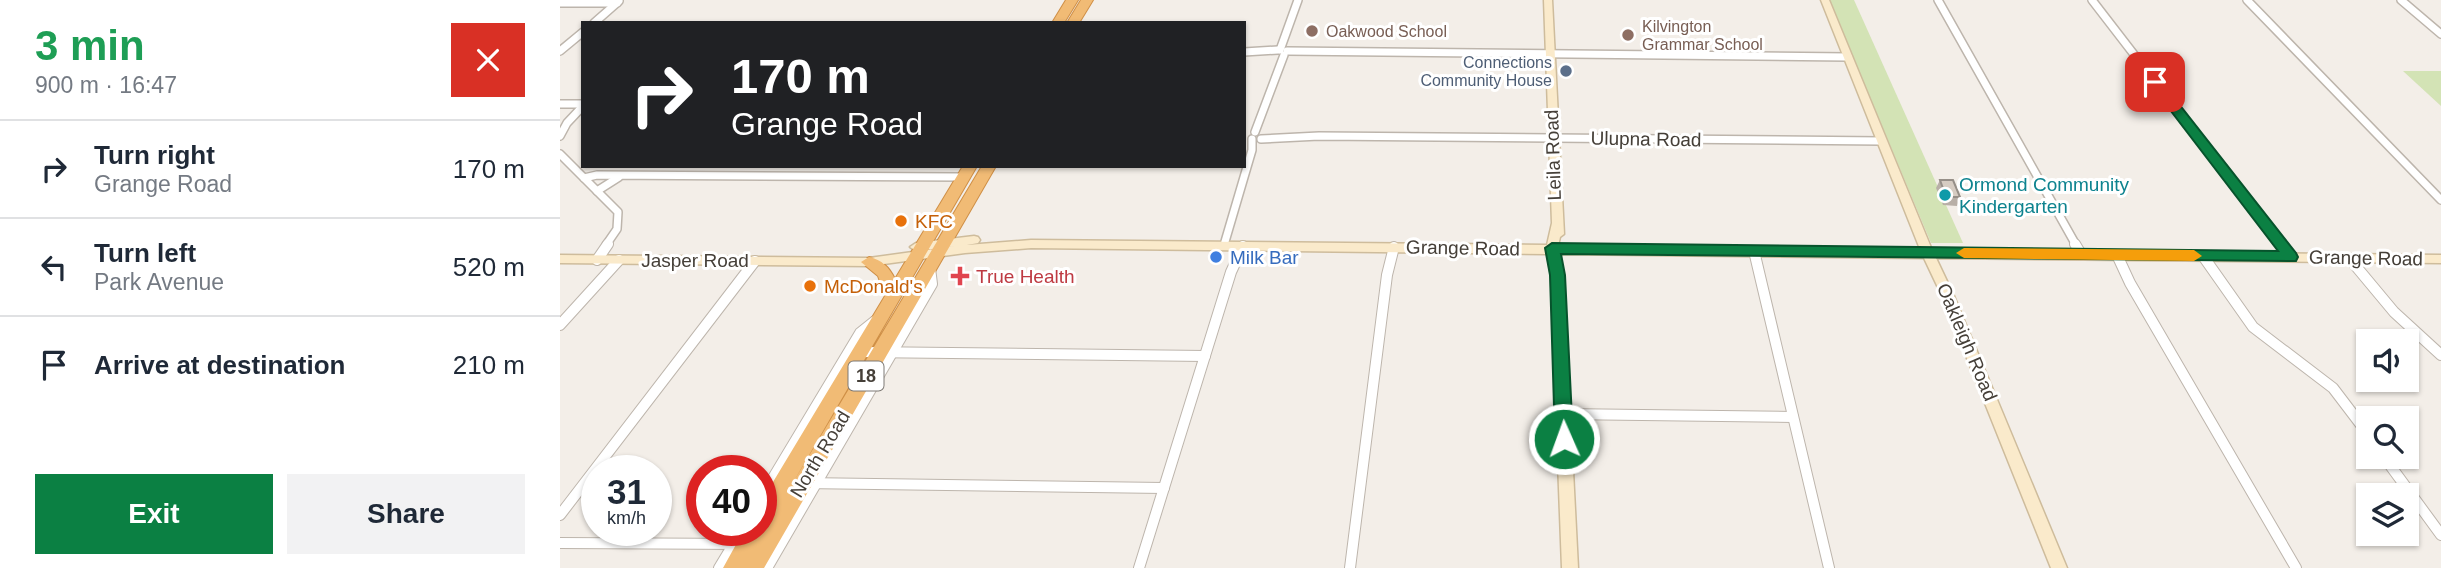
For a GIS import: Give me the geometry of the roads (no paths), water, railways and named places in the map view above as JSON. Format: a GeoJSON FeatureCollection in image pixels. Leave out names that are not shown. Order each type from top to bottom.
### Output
{"type":"FeatureCollection","features":[{"type":"Feature","properties":{"kind":"highway"},"geometry":{"type":"LineString","coordinates":[[1059,21],[1072,0]]}},
{"type":"Feature","properties":{"kind":"highway"},"geometry":{"type":"LineString","coordinates":[[1074,21],[1087,0]]}},
{"type":"Feature","properties":{"kind":"highway","name":"North Road"},"geometry":{"type":"LineString","coordinates":[[777,497],[878,352],[988,168]]}},
{"type":"Feature","properties":{"kind":"highway","name":"North Road"},"geometry":{"type":"LineString","coordinates":[[777,512],[809,483],[878,352],[884,314],[967,172]]}},
{"type":"Feature","properties":{"kind":"highway"},"geometry":{"type":"LineString","coordinates":[[944,208],[965,208]]}},
{"type":"Feature","properties":{"kind":"highway"},"geometry":{"type":"LineString","coordinates":[[869,262],[879,266],[887,275],[893,297]]}},
{"type":"Feature","properties":{"kind":"highway","name":"North Road"},"geometry":{"type":"LineString","coordinates":[[733,568],[745,546]]}},
{"type":"Feature","properties":{"kind":"highway","name":"North Road"},"geometry":{"type":"LineString","coordinates":[[750,546],[753,568]]}},
{"type":"Feature","properties":{"kind":"main road","name":"Leila Road"},"geometry":{"type":"LineString","coordinates":[[1548,0],[1570,568]]}},
{"type":"Feature","properties":{"kind":"main road","name":"Oakleigh Road"},"geometry":{"type":"LineString","coordinates":[[1825,0],[2059,568]]}},
{"type":"Feature","properties":{"kind":"main road","name":"Grange Road"},"geometry":{"type":"LineString","coordinates":[[919,251],[942,247],[1031,244],[2441,259]]}},
{"type":"Feature","properties":{"kind":"main road","name":"Jasper Road"},"geometry":{"type":"LineString","coordinates":[[560,260],[869,262],[919,251]]}},
{"type":"Feature","properties":{"kind":"main road","name":"Jasper Road"},"geometry":{"type":"LineString","coordinates":[[829,261],[919,251]]}},
{"type":"Feature","properties":{"kind":"street"},"geometry":{"type":"LineString","coordinates":[[1139,568],[1231,272],[1254,136],[1262,121],[1298,0]]}},
{"type":"Feature","properties":{"kind":"street"},"geometry":{"type":"LineString","coordinates":[[1938,0],[2081,254]]}},
{"type":"Feature","properties":{"kind":"street"},"geometry":{"type":"LineString","coordinates":[[2092,0],[2290,257]]}},
{"type":"Feature","properties":{"kind":"street"},"geometry":{"type":"LineString","coordinates":[[2247,0],[2441,200]]}},
{"type":"Feature","properties":{"kind":"street"},"geometry":{"type":"LineString","coordinates":[[2401,0],[2441,34]]}},
{"type":"Feature","properties":{"kind":"street"},"geometry":{"type":"LineString","coordinates":[[560,3],[619,2]]}},
{"type":"Feature","properties":{"kind":"street"},"geometry":{"type":"LineString","coordinates":[[596,21],[619,2]]}},
{"type":"Feature","properties":{"kind":"street"},"geometry":{"type":"LineString","coordinates":[[560,51],[581,35]]}},
{"type":"Feature","properties":{"kind":"street"},"geometry":{"type":"LineString","coordinates":[[1246,52],[1848,57]]}},
{"type":"Feature","properties":{"kind":"street"},"geometry":{"type":"LineString","coordinates":[[560,104],[581,105]]}},
{"type":"Feature","properties":{"kind":"street"},"geometry":{"type":"LineString","coordinates":[[560,136],[581,107]]}},
{"type":"Feature","properties":{"kind":"street","name":"Ulupna Road"},"geometry":{"type":"LineString","coordinates":[[1254,136],[1882,141]]}},
{"type":"Feature","properties":{"kind":"street"},"geometry":{"type":"LineString","coordinates":[[560,154],[614,207],[619,218],[614,236],[597,260]]}},
{"type":"Feature","properties":{"kind":"street"},"geometry":{"type":"LineString","coordinates":[[584,178],[967,172]]}},
{"type":"Feature","properties":{"kind":"street"},"geometry":{"type":"LineString","coordinates":[[597,191],[609,181],[624,176]]}},
{"type":"Feature","properties":{"kind":"street"},"geometry":{"type":"LineString","coordinates":[[1350,568],[1391,247]]}},
{"type":"Feature","properties":{"kind":"street"},"geometry":{"type":"LineString","coordinates":[[1754,251],[1829,568]]}},
{"type":"Feature","properties":{"kind":"street"},"geometry":{"type":"LineString","coordinates":[[2113,255],[2296,568]]}},
{"type":"Feature","properties":{"kind":"street"},"geometry":{"type":"LineString","coordinates":[[2203,256],[2248,321],[2272,344],[2333,388],[2356,418]]}},
{"type":"Feature","properties":{"kind":"street"},"geometry":{"type":"LineString","coordinates":[[2349,258],[2394,312],[2441,355]]}},
{"type":"Feature","properties":{"kind":"street"},"geometry":{"type":"LineString","coordinates":[[560,325],[619,260]]}},
{"type":"Feature","properties":{"kind":"street"},"geometry":{"type":"LineString","coordinates":[[560,516],[755,261]]}},
{"type":"Feature","properties":{"kind":"street","name":"North Road"},"geometry":{"type":"LineString","coordinates":[[777,471],[860,332],[884,314]]}},
{"type":"Feature","properties":{"kind":"street"},"geometry":{"type":"LineString","coordinates":[[878,352],[1205,356]]}},
{"type":"Feature","properties":{"kind":"street"},"geometry":{"type":"LineString","coordinates":[[1563,414],[1793,417]]}},
{"type":"Feature","properties":{"kind":"street"},"geometry":{"type":"LineString","coordinates":[[2393,469],[2441,535]]}},
{"type":"Feature","properties":{"kind":"street"},"geometry":{"type":"LineString","coordinates":[[809,483],[1164,488]]}},
{"type":"Feature","properties":{"kind":"street","name":"North Road"},"geometry":{"type":"LineString","coordinates":[[767,568],[809,483]]}},
{"type":"Feature","properties":{"kind":"street"},"geometry":{"type":"LineString","coordinates":[[560,543],[686,540]]}},
{"type":"Feature","properties":{"kind":"street","name":"North Road"},"geometry":{"type":"LineString","coordinates":[[719,568],[741,546]]}},
{"type":"Feature","properties":{"kind":"place","name":"Oakwood School"},"geometry":{"type":"Point","coordinates":[1312,31]}},
{"type":"Feature","properties":{"kind":"place","name":"Kilvington Grammar School"},"geometry":{"type":"Point","coordinates":[1628,35]}},
{"type":"Feature","properties":{"kind":"place","name":"Connections Community House"},"geometry":{"type":"Point","coordinates":[1566,71]}},
{"type":"Feature","properties":{"kind":"place","name":"Ormond Community Kindergarten"},"geometry":{"type":"Point","coordinates":[1945,195]}},
{"type":"Feature","properties":{"kind":"place","name":"KFC"},"geometry":{"type":"Point","coordinates":[901,221]}},
{"type":"Feature","properties":{"kind":"place","name":"Milk Bar"},"geometry":{"type":"Point","coordinates":[1216,257]}},
{"type":"Feature","properties":{"kind":"place","name":"True Health"},"geometry":{"type":"Point","coordinates":[960,276]}},
{"type":"Feature","properties":{"kind":"place","name":"McDonald's"},"geometry":{"type":"Point","coordinates":[810,286]}}]}
